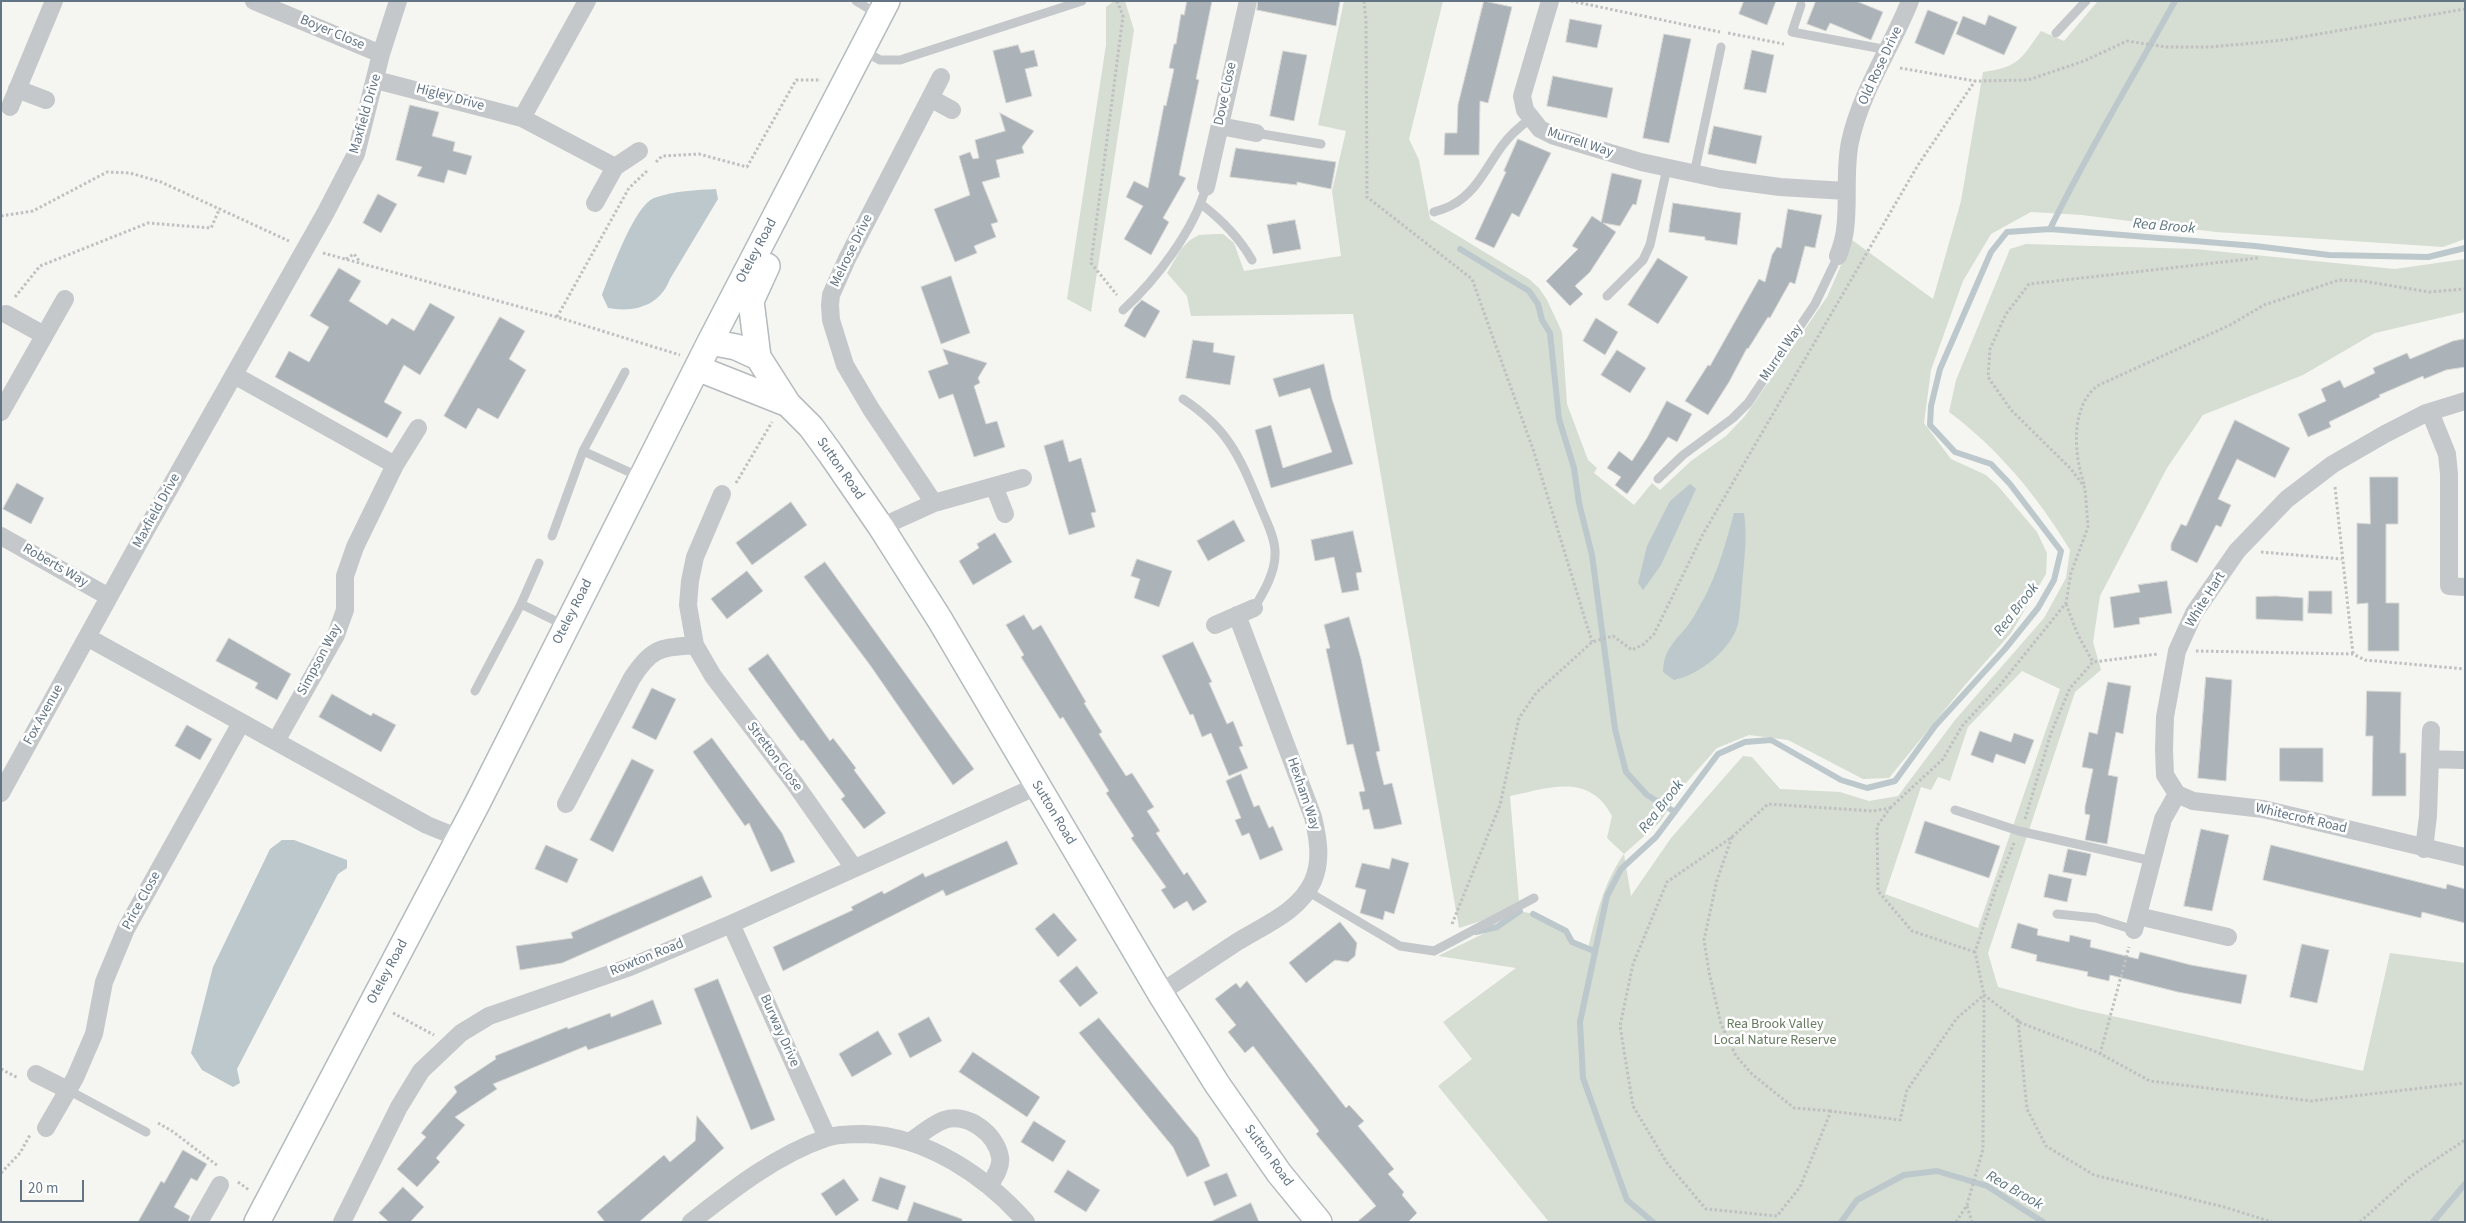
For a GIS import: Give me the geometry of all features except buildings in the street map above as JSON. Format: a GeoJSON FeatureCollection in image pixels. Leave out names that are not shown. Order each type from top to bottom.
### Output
{"type":"FeatureCollection","features":[{"type":"Feature","properties":{"kind":"street"},"geometry":{"type":"LineString","coordinates":[[10,107],[54,1]]}},
{"type":"Feature","properties":{"kind":"street","name":"Boyer Close"},"geometry":{"type":"LineString","coordinates":[[254,1],[381,54]]}},
{"type":"Feature","properties":{"kind":"street","name":"Maxfield Drive"},"geometry":{"type":"LineString","coordinates":[[86,637],[356,154],[381,54],[398,1]]}},
{"type":"Feature","properties":{"kind":"street"},"geometry":{"type":"LineString","coordinates":[[522,118],[587,1]]}},
{"type":"Feature","properties":{"kind":"street","name":"Dove Close"},"geometry":{"type":"LineString","coordinates":[[1206,187],[1248,1]]}},
{"type":"Feature","properties":{"kind":"street"},"geometry":{"type":"LineString","coordinates":[[1530,119],[1525,110],[1522,96],[1550,1]]}},
{"type":"Feature","properties":{"kind":"street","name":"Old Rose Drive"},"geometry":{"type":"LineString","coordinates":[[1846,191],[1850,142],[1870,81],[1888,50],[1910,1]]}},
{"type":"Feature","properties":{"kind":"street","name":"Oteley Road"},"geometry":{"type":"LineString","coordinates":[[257,1222],[459,838],[702,357],[883,8]]}},
{"type":"Feature","properties":{"kind":"street","name":"Melrose Drive"},"geometry":{"type":"LineString","coordinates":[[934,503],[871,409],[845,365],[831,320],[830,305],[831,295],[847,259],[941,77]]}},
{"type":"Feature","properties":{"kind":"street","name":"Higley Drive"},"geometry":{"type":"LineString","coordinates":[[376,80],[522,118],[615,167]]}},
{"type":"Feature","properties":{"kind":"street"},"geometry":{"type":"LineString","coordinates":[[17,89],[46,100]]}},
{"type":"Feature","properties":{"kind":"street"},"geometry":{"type":"LineString","coordinates":[[930,98],[952,110]]}},
{"type":"Feature","properties":{"kind":"street","name":"Murrell Way"},"geometry":{"type":"LineString","coordinates":[[1530,119],[1540,129],[1554,136],[1667,168],[1780,187],[1846,191]]}},
{"type":"Feature","properties":{"kind":"street"},"geometry":{"type":"LineString","coordinates":[[1220,126],[1256,133]]}},
{"type":"Feature","properties":{"kind":"street"},"geometry":{"type":"LineString","coordinates":[[758,357],[751,301],[796,202],[812,147]]}},
{"type":"Feature","properties":{"kind":"street"},"geometry":{"type":"LineString","coordinates":[[595,203],[615,167],[639,151]]}},
{"type":"Feature","properties":{"kind":"street","name":"Murrel Way"},"geometry":{"type":"LineString","coordinates":[[1838,256],[1845,231],[1846,191]]}},
{"type":"Feature","properties":{"kind":"street"},"geometry":{"type":"LineString","coordinates":[[1,412],[65,298]]}},
{"type":"Feature","properties":{"kind":"street"},"geometry":{"type":"LineString","coordinates":[[6,314],[44,335]]}},
{"type":"Feature","properties":{"kind":"street"},"geometry":{"type":"LineString","coordinates":[[702,357],[736,347],[758,357]]}},
{"type":"Feature","properties":{"kind":"street","name":"Sutton Road"},"geometry":{"type":"LineString","coordinates":[[702,357],[781,411],[811,427],[881,527],[940,620],[1160,993],[1245,1125],[1279,1173],[1319,1222]]}},
{"type":"Feature","properties":{"kind":"street","name":"Sutton Road"},"geometry":{"type":"LineString","coordinates":[[758,357],[781,411]]}},
{"type":"Feature","properties":{"kind":"street"},"geometry":{"type":"LineString","coordinates":[[234,375],[395,465]]}},
{"type":"Feature","properties":{"kind":"street","name":"White Hart"},"geometry":{"type":"LineString","coordinates":[[2177,794],[2165,775],[2164,750],[2165,717],[2177,652],[2194,613],[2237,551],[2287,498],[2333,464],[2385,434],[2430,412],[2465,401]]}},
{"type":"Feature","properties":{"kind":"street"},"geometry":{"type":"LineString","coordinates":[[2430,412],[2447,454],[2449,474],[2449,586],[2465,587]]}},
{"type":"Feature","properties":{"kind":"street","name":"Simpson Way"},"geometry":{"type":"LineString","coordinates":[[276,740],[336,635],[345,610],[345,576],[355,547],[395,465],[418,428]]}},
{"type":"Feature","properties":{"kind":"street"},"geometry":{"type":"LineString","coordinates":[[881,527],[934,503],[1023,478]]}},
{"type":"Feature","properties":{"kind":"street"},"geometry":{"type":"LineString","coordinates":[[994,486],[1004,514]]}},
{"type":"Feature","properties":{"kind":"street","name":"Stretton Close"},"geometry":{"type":"LineString","coordinates":[[722,494],[694,557],[688,605],[695,645],[713,676],[795,784],[854,868]]}},
{"type":"Feature","properties":{"kind":"street","name":"Roberts Way"},"geometry":{"type":"LineString","coordinates":[[1,536],[109,597]]}},
{"type":"Feature","properties":{"kind":"street"},"geometry":{"type":"LineString","coordinates":[[1214,625],[1254,608]]}},
{"type":"Feature","properties":{"kind":"street","name":"Hexham Way"},"geometry":{"type":"LineString","coordinates":[[1160,993],[1286,913],[1307,891],[1313,880],[1319,860],[1315,825],[1237,615]]}},
{"type":"Feature","properties":{"kind":"street"},"geometry":{"type":"LineString","coordinates":[[86,637],[241,723],[276,740],[427,825],[459,838]]}},
{"type":"Feature","properties":{"kind":"street","name":"Fox Avenue"},"geometry":{"type":"LineString","coordinates":[[1,794],[86,637]]}},
{"type":"Feature","properties":{"kind":"street"},"geometry":{"type":"LineString","coordinates":[[566,804],[632,678],[645,658],[663,648],[695,645]]}},
{"type":"Feature","properties":{"kind":"street","name":"Price Close"},"geometry":{"type":"LineString","coordinates":[[46,1128],[68,1090],[94,1034],[104,982],[126,929],[241,723]]}},
{"type":"Feature","properties":{"kind":"street"},"geometry":{"type":"LineString","coordinates":[[2424,849],[2428,816],[2431,730]]}},
{"type":"Feature","properties":{"kind":"street"},"geometry":{"type":"LineString","coordinates":[[2430,759],[2463,760]]}},
{"type":"Feature","properties":{"kind":"street","name":"Rowton Road"},"geometry":{"type":"LineString","coordinates":[[342,1222],[399,1107],[421,1071],[461,1033],[489,1016],[630,967],[731,924],[1037,786]]}},
{"type":"Feature","properties":{"kind":"street"},"geometry":{"type":"LineString","coordinates":[[2177,794],[2163,819],[2136,923],[2228,937]]}},
{"type":"Feature","properties":{"kind":"street","name":"Whitecroft Road"},"geometry":{"type":"LineString","coordinates":[[2177,794],[2194,801],[2263,809],[2424,849],[2465,857]]}},
{"type":"Feature","properties":{"kind":"street","name":"Burway Drive"},"geometry":{"type":"LineString","coordinates":[[731,924],[827,1137]]}},
{"type":"Feature","properties":{"kind":"street"},"geometry":{"type":"LineString","coordinates":[[36,1074],[68,1090]]}},
{"type":"Feature","properties":{"kind":"street"},"geometry":{"type":"LineString","coordinates":[[911,1141],[945,1119],[964,1120],[979,1125],[993,1141],[1001,1158],[998,1169],[989,1186]]}},
{"type":"Feature","properties":{"kind":"street"},"geometry":{"type":"LineString","coordinates":[[691,1222],[735,1188],[782,1159],[827,1137],[874,1134],[911,1141],[938,1154],[989,1186],[1026,1222]]}},
{"type":"Feature","properties":{"kind":"street"},"geometry":{"type":"LineString","coordinates":[[199,1222],[227,1182]]}},
{"type":"Feature","properties":{"kind":"lane"},"geometry":{"type":"LineString","coordinates":[[856,1],[883,8]]}},
{"type":"Feature","properties":{"kind":"lane"},"geometry":{"type":"LineString","coordinates":[[862,50],[880,60],[900,60],[1082,1]]}},
{"type":"Feature","properties":{"kind":"lane"},"geometry":{"type":"LineString","coordinates":[[2056,33],[2086,1]]}},
{"type":"Feature","properties":{"kind":"lane"},"geometry":{"type":"LineString","coordinates":[[1802,5],[1792,32],[1888,50]]}},
{"type":"Feature","properties":{"kind":"lane"},"geometry":{"type":"LineString","coordinates":[[1694,174],[1721,46]]}},
{"type":"Feature","properties":{"kind":"lane"},"geometry":{"type":"LineString","coordinates":[[1434,212],[1453,205],[1467,194],[1482,177],[1502,146],[1516,129],[1530,119]]}},
{"type":"Feature","properties":{"kind":"lane"},"geometry":{"type":"LineString","coordinates":[[1256,133],[1321,144]]}},
{"type":"Feature","properties":{"kind":"lane"},"geometry":{"type":"LineString","coordinates":[[1607,296],[1643,260],[1650,245],[1667,168]]}},
{"type":"Feature","properties":{"kind":"lane"},"geometry":{"type":"LineString","coordinates":[[1125,308],[1150,283],[1192,221],[1201,204],[1206,187]]}},
{"type":"Feature","properties":{"kind":"lane"},"geometry":{"type":"LineString","coordinates":[[1201,204],[1233,232],[1252,260]]}},
{"type":"Feature","properties":{"kind":"lane","name":"Murrel Way"},"geometry":{"type":"LineString","coordinates":[[1658,479],[1683,455],[1733,418],[1748,403],[1815,304],[1838,256]]}},
{"type":"Feature","properties":{"kind":"lane"},"geometry":{"type":"LineString","coordinates":[[552,536],[583,451],[625,372]]}},
{"type":"Feature","properties":{"kind":"lane"},"geometry":{"type":"LineString","coordinates":[[1183,399],[1204,413],[1218,426],[1230,443],[1248,477],[1274,543],[1275,552],[1271,572],[1254,608]]}},
{"type":"Feature","properties":{"kind":"lane"},"geometry":{"type":"LineString","coordinates":[[583,451],[642,478]]}},
{"type":"Feature","properties":{"kind":"lane"},"geometry":{"type":"LineString","coordinates":[[475,691],[521,604],[539,563]]}},
{"type":"Feature","properties":{"kind":"lane"},"geometry":{"type":"LineString","coordinates":[[521,604],[566,626]]}},
{"type":"Feature","properties":{"kind":"lane"},"geometry":{"type":"LineString","coordinates":[[1954,810],[2019,831],[2152,861]]}},
{"type":"Feature","properties":{"kind":"lane"},"geometry":{"type":"LineString","coordinates":[[1307,891],[1400,946],[1434,951],[1534,898]]}},
{"type":"Feature","properties":{"kind":"lane"},"geometry":{"type":"LineString","coordinates":[[2057,914],[2136,923]]}},
{"type":"Feature","properties":{"kind":"lane"},"geometry":{"type":"LineString","coordinates":[[68,1090],[146,1132]]}},
{"type":"Feature","properties":{"kind":"path"},"geometry":{"type":"LineString","coordinates":[[1116,1],[1123,16],[1091,263],[1125,308]]}},
{"type":"Feature","properties":{"kind":"path"},"geometry":{"type":"LineString","coordinates":[[1364,1],[1366,20],[1367,198],[1472,278],[1534,452],[1593,641]]}},
{"type":"Feature","properties":{"kind":"path"},"geometry":{"type":"LineString","coordinates":[[2138,41],[2166,47],[2211,47],[2284,40],[2465,9]]}},
{"type":"Feature","properties":{"kind":"path"},"geometry":{"type":"LineString","coordinates":[[557,318],[629,188],[662,156],[698,154],[747,168],[796,80],[819,79]]}},
{"type":"Feature","properties":{"kind":"path"},"geometry":{"type":"LineString","coordinates":[[1434,951],[1455,919],[1500,805],[1520,718],[1536,692],[1593,641],[1612,636],[1622,645],[1632,650],[1644,644],[1654,634],[1703,534],[1723,499],[1918,165],[1975,81]]}},
{"type":"Feature","properties":{"kind":"path"},"geometry":{"type":"LineString","coordinates":[[1,216],[33,210],[107,172],[130,173],[161,182],[305,248],[361,262],[684,356],[702,357]]}},
{"type":"Feature","properties":{"kind":"path"},"geometry":{"type":"LineString","coordinates":[[6,314],[16,295],[40,266],[148,223],[211,228],[220,208]]}},
{"type":"Feature","properties":{"kind":"path"},"geometry":{"type":"LineString","coordinates":[[346,259],[354,254],[361,262]]}},
{"type":"Feature","properties":{"kind":"path"},"geometry":{"type":"LineString","coordinates":[[2085,488],[2071,469],[2011,410],[1988,377],[1990,349],[2006,314],[2029,284],[2258,258]]}},
{"type":"Feature","properties":{"kind":"path"},"geometry":{"type":"LineString","coordinates":[[1976,952],[1912,931],[1878,891],[1877,826],[1890,808],[1943,759],[1962,726],[2000,685],[2066,604],[2072,573],[2088,527],[2085,488],[2081,475],[2076,437],[2080,414],[2087,394],[2096,386],[2230,325],[2264,305],[2339,280],[2363,281],[2429,292],[2465,289]]}},
{"type":"Feature","properties":{"kind":"path"},"geometry":{"type":"LineString","coordinates":[[722,494],[733,488],[781,411]]}},
{"type":"Feature","properties":{"kind":"path"},"geometry":{"type":"LineString","coordinates":[[2333,464],[2353,654]]}},
{"type":"Feature","properties":{"kind":"path"},"geometry":{"type":"LineString","coordinates":[[2237,551],[2342,559]]}},
{"type":"Feature","properties":{"kind":"path"},"geometry":{"type":"LineString","coordinates":[[2066,604],[2078,635],[2093,662]]}},
{"type":"Feature","properties":{"kind":"path"},"geometry":{"type":"LineString","coordinates":[[2177,652],[2353,654],[2365,660],[2465,669]]}},
{"type":"Feature","properties":{"kind":"path"},"geometry":{"type":"LineString","coordinates":[[1831,1111],[1800,1188],[1777,1216],[1706,1209],[1667,1163],[1633,1106],[1620,1026],[1632,964],[1667,882],[1732,837],[1768,804],[1873,811],[1890,808]]}},
{"type":"Feature","properties":{"kind":"path"},"geometry":{"type":"LineString","coordinates":[[1732,837],[1717,880],[1704,940],[1709,972],[1721,1024],[1736,1056],[1752,1074],[1794,1108],[1900,1120],[1907,1090],[1957,1018],[1984,995],[2018,1020],[2100,1054],[2150,1081],[2310,1101],[2465,1083]]}},
{"type":"Feature","properties":{"kind":"path"},"geometry":{"type":"LineString","coordinates":[[2100,1054],[2136,923]]}},
{"type":"Feature","properties":{"kind":"path"},"geometry":{"type":"LineString","coordinates":[[385,1008],[450,1044]]}},
{"type":"Feature","properties":{"kind":"path"},"geometry":{"type":"LineString","coordinates":[[2018,1020],[2026,1109],[2046,1146],[2094,1175],[2224,1207],[2272,1222]]}},
{"type":"Feature","properties":{"kind":"path"},"geometry":{"type":"LineString","coordinates":[[1956,1222],[1967,1205],[1983,1149],[1984,1094]]}},
{"type":"Feature","properties":{"kind":"path"},"geometry":{"type":"LineString","coordinates":[[156,1122],[172,1130],[219,1166]]}},
{"type":"Feature","properties":{"kind":"path"},"geometry":{"type":"LineString","coordinates":[[1,1172],[20,1154],[34,1128],[46,1128]]}},
{"type":"Feature","properties":{"kind":"path"},"geometry":{"type":"LineString","coordinates":[[2360,1222],[2412,1176],[2465,1140]]}},
{"type":"Feature","properties":{"kind":"path"},"geometry":{"type":"LineString","coordinates":[[227,1182],[250,1190]]}},
{"type":"Feature","properties":{"kind":"path"},"geometry":{"type":"LineString","coordinates":[[1967,1205],[1972,1222]]}},
{"type":"Feature","properties":{"kind":"green space"},"geometry":{"type":"Polygon","coordinates":[[[1114,1],[1125,1],[1134,30],[1091,312],[1067,299],[1106,45],[1106,7],[1114,1]]]}},
{"type":"Feature","properties":{"kind":"green space"},"geometry":{"type":"Polygon","coordinates":[[[1344,1],[1443,1],[1409,139],[1419,160],[1430,219],[1529,279],[1539,288],[1547,300],[1562,332],[1567,404],[1588,460],[1597,468],[1594,473],[1634,505],[1652,483],[1660,490],[1691,461],[1726,436],[1745,416],[1827,297],[1852,240],[1933,299],[1961,201],[1983,72],[2004,67],[2018,60],[2029,49],[2041,31],[2064,41],[2098,1],[2465,1],[2465,239],[2443,247],[2216,232],[2082,215],[2031,212],[1991,234],[1963,281],[1931,370],[1924,423],[1951,459],[1986,475],[1998,486],[2037,532],[2047,553],[2046,574],[2011,633],[1965,685],[1889,778],[1863,779],[1788,740],[1749,735],[1717,748],[1685,784],[1660,822],[1624,854],[1607,838],[1612,816],[1603,802],[1592,793],[1580,788],[1567,786],[1510,796],[1519,901],[1481,921],[1459,928],[1353,314],[1191,316],[1187,296],[1167,273],[1181,249],[1190,240],[1199,235],[1223,234],[1234,243],[1244,271],[1341,256],[1332,191],[1346,131],[1318,125],[1344,1]]]}},
{"type":"Feature","properties":{"kind":"green space","name":"Rea Brook Valley Local Nature Reserve"},"geometry":{"type":"Polygon","coordinates":[[[2026,244],[2195,249],[2395,269],[2465,259],[2465,312],[2375,333],[2303,375],[2203,415],[2167,468],[2100,596],[2093,642],[2101,670],[2075,692],[1988,953],[1998,987],[2080,1009],[2363,1071],[2390,953],[2465,963],[2465,1222],[1549,1222],[1438,1086],[1472,1059],[1443,1022],[1516,968],[1438,956],[1497,927],[1520,911],[1533,914],[1566,931],[1572,942],[1588,949],[1606,887],[1624,854],[1631,896],[1671,838],[1743,756],[1752,757],[1780,789],[1840,792],[1869,801],[1898,796],[1955,720],[2044,618],[2066,578],[2070,550],[2045,511],[2016,475],[1967,426],[1949,412],[1956,380],[2010,249],[2026,244]],[[2022,671],[1968,727],[1950,781],[1938,777],[1931,790],[1921,787],[1885,894],[1978,928],[2060,689],[2022,671]]]}},
{"type":"Feature","properties":{"kind":"shaded area"},"geometry":{"type":"Polygon","coordinates":[[[716,189],[718,199],[666,288],[660,295],[646,305],[637,308],[608,308],[602,295],[631,227],[646,204],[654,198],[669,194],[716,189]]]}},
{"type":"Feature","properties":{"kind":"shaded area"},"geometry":{"type":"Polygon","coordinates":[[[1690,484],[1696,489],[1661,565],[1643,590],[1638,583],[1647,546],[1670,501],[1690,484]]]}},
{"type":"Feature","properties":{"kind":"shaded area"},"geometry":{"type":"Polygon","coordinates":[[[1734,513],[1744,513],[1745,528],[1738,624],[1729,643],[1713,660],[1694,673],[1674,680],[1663,672],[1667,653],[1690,622],[1708,590],[1721,557],[1734,513]]]}},
{"type":"Feature","properties":{"kind":"shaded area"},"geometry":{"type":"Polygon","coordinates":[[[282,840],[294,840],[347,860],[347,868],[338,874],[237,1069],[240,1083],[233,1087],[202,1070],[191,1053],[213,967],[270,849],[282,840]]]}},
{"type":"Feature","properties":{"kind":"waterway"},"geometry":{"type":"LineString","coordinates":[[2050,229],[2095,143],[2175,1]]}},
{"type":"Feature","properties":{"kind":"waterway","name":"Rea Brook"},"geometry":{"type":"LineString","coordinates":[[1653,1222],[1627,1200],[1583,1078],[1580,1022],[1607,896],[1621,869],[1656,837],[1718,754],[1745,742],[1771,740],[1841,780],[1867,788],[1895,781],[1935,726],[2005,649],[2038,608],[2054,580],[2061,551],[2010,484],[1991,464],[1955,452],[1930,425],[1931,406],[1940,369],[1991,252],[2007,232],[2050,229],[2255,246],[2329,255],[2428,257],[2465,248]]}},
{"type":"Feature","properties":{"kind":"waterway"},"geometry":{"type":"LineString","coordinates":[[1460,249],[1529,291],[1538,304],[1542,320],[1550,333],[1559,419],[1574,468],[1579,503],[1592,555],[1615,729],[1626,772],[1647,795],[1675,812]]}},
{"type":"Feature","properties":{"kind":"waterway"},"geometry":{"type":"LineString","coordinates":[[1476,932],[1497,927],[1520,911]]}},
{"type":"Feature","properties":{"kind":"waterway"},"geometry":{"type":"LineString","coordinates":[[1533,914],[1566,931],[1572,942],[1594,951]]}},
{"type":"Feature","properties":{"kind":"waterway","name":"Rea Brook"},"geometry":{"type":"LineString","coordinates":[[1841,1222],[1857,1200],[1904,1175],[1937,1171],[1987,1186],[2043,1222]]}},
{"type":"Feature","properties":{"kind":"waterway","name":"Rea Brook"},"geometry":{"type":"LineString","coordinates":[[2433,1222],[2465,1184]]}}]}
